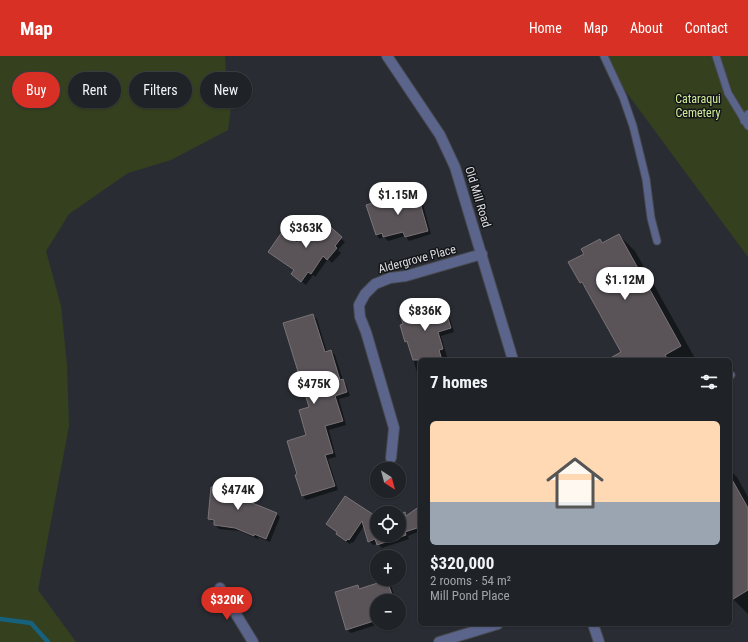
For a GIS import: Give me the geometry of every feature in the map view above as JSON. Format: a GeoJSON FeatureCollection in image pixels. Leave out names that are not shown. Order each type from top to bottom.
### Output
{"type":"FeatureCollection","features":[{"type":"Feature","properties":{"kind":"street","name":"Old Mill Road"},"geometry":{"type":"LineString","coordinates":[[387,56],[440,135],[447,149],[482,254],[512,358]]}},
{"type":"Feature","properties":{"kind":"street","name":"Aldergrove Place"},"geometry":{"type":"LineString","coordinates":[[391,458],[394,428],[366,332],[360,317],[359,305],[365,294],[376,284],[390,278],[406,276],[482,254]]}},
{"type":"Feature","properties":{"kind":"street"},"geometry":{"type":"LineString","coordinates":[[220,588],[253,642]]}},
{"type":"Feature","properties":{"kind":"street"},"geometry":{"type":"LineString","coordinates":[[439,642],[491,626]]}},
{"type":"Feature","properties":{"kind":"street"},"geometry":{"type":"LineString","coordinates":[[594,626],[599,642]]}},
{"type":"Feature","properties":{"kind":"lane"},"geometry":{"type":"LineString","coordinates":[[604,56],[623,97],[634,126],[646,179],[651,218],[657,241]]}},
{"type":"Feature","properties":{"kind":"lane"},"geometry":{"type":"LineString","coordinates":[[716,56],[726,87],[735,106],[746,123]]}},
{"type":"Feature","properties":{"kind":"lane"},"geometry":{"type":"LineString","coordinates":[[746,123],[748,114]]}},
{"type":"Feature","properties":{"kind":"green space"},"geometry":{"type":"Polygon","coordinates":[[[0,56],[225,56],[226,72],[200,72],[200,108],[231,108],[228,130],[171,160],[128,173],[69,214],[46,251],[61,306],[67,365],[69,426],[38,590],[76,642],[0,642],[0,56]]]}},
{"type":"Feature","properties":{"kind":"green space","name":"Cataraqui Cemetery"},"geometry":{"type":"Polygon","coordinates":[[[600,56],[748,56],[748,257],[607,66],[600,56]]]}},
{"type":"Feature","properties":{"kind":"building"},"geometry":{"type":"Polygon","coordinates":[[[417,192],[428,231],[405,237],[403,232],[383,237],[382,233],[376,235],[366,205],[382,200],[383,202],[417,192]]]}},
{"type":"Feature","properties":{"kind":"building"},"geometry":{"type":"Polygon","coordinates":[[[319,217],[342,237],[335,246],[337,248],[327,260],[323,256],[311,274],[308,272],[301,282],[291,274],[294,270],[268,252],[282,232],[297,243],[319,217]]]}},
{"type":"Feature","properties":{"kind":"building"},"geometry":{"type":"Polygon","coordinates":[[[619,234],[681,346],[665,355],[667,358],[610,358],[621,352],[582,282],[580,283],[568,262],[584,254],[581,249],[600,239],[602,243],[619,234]]]}},
{"type":"Feature","properties":{"kind":"building"},"geometry":{"type":"Polygon","coordinates":[[[427,306],[428,310],[444,306],[451,328],[438,332],[443,349],[439,350],[441,358],[418,358],[418,360],[413,360],[407,341],[405,342],[400,325],[403,324],[400,313],[427,306]]]}},
{"type":"Feature","properties":{"kind":"building"},"geometry":{"type":"Polygon","coordinates":[[[313,314],[325,352],[331,350],[340,380],[343,379],[347,392],[335,396],[343,421],[325,426],[333,453],[325,455],[335,486],[302,496],[295,475],[297,474],[287,441],[306,435],[299,410],[309,407],[283,323],[313,314]]]}},
{"type":"Feature","properties":{"kind":"building"},"geometry":{"type":"Polygon","coordinates":[[[219,479],[237,481],[235,496],[277,513],[266,539],[235,528],[214,525],[214,520],[208,519],[211,487],[218,487],[219,479]]]}},
{"type":"Feature","properties":{"kind":"building"},"geometry":{"type":"Polygon","coordinates":[[[732,480],[748,508],[748,590],[732,600],[732,480]]]}},
{"type":"Feature","properties":{"kind":"building"},"geometry":{"type":"Polygon","coordinates":[[[345,496],[370,512],[370,541],[368,542],[362,521],[349,540],[348,539],[346,541],[336,534],[337,532],[326,524],[345,496]]]}},
{"type":"Feature","properties":{"kind":"building"},"geometry":{"type":"Polygon","coordinates":[[[418,507],[418,528],[406,532],[406,516],[418,507]]]}},
{"type":"Feature","properties":{"kind":"building"},"geometry":{"type":"Polygon","coordinates":[[[376,542],[386,542],[377,545],[376,542]]]}},
{"type":"Feature","properties":{"kind":"building"},"geometry":{"type":"Polygon","coordinates":[[[358,585],[359,589],[370,585],[389,586],[392,594],[370,594],[370,622],[346,630],[335,592],[358,585]]]}},
{"type":"Feature","properties":{"kind":"waterway"},"geometry":{"type":"LineString","coordinates":[[0,619],[31,623],[48,642]]}}]}
